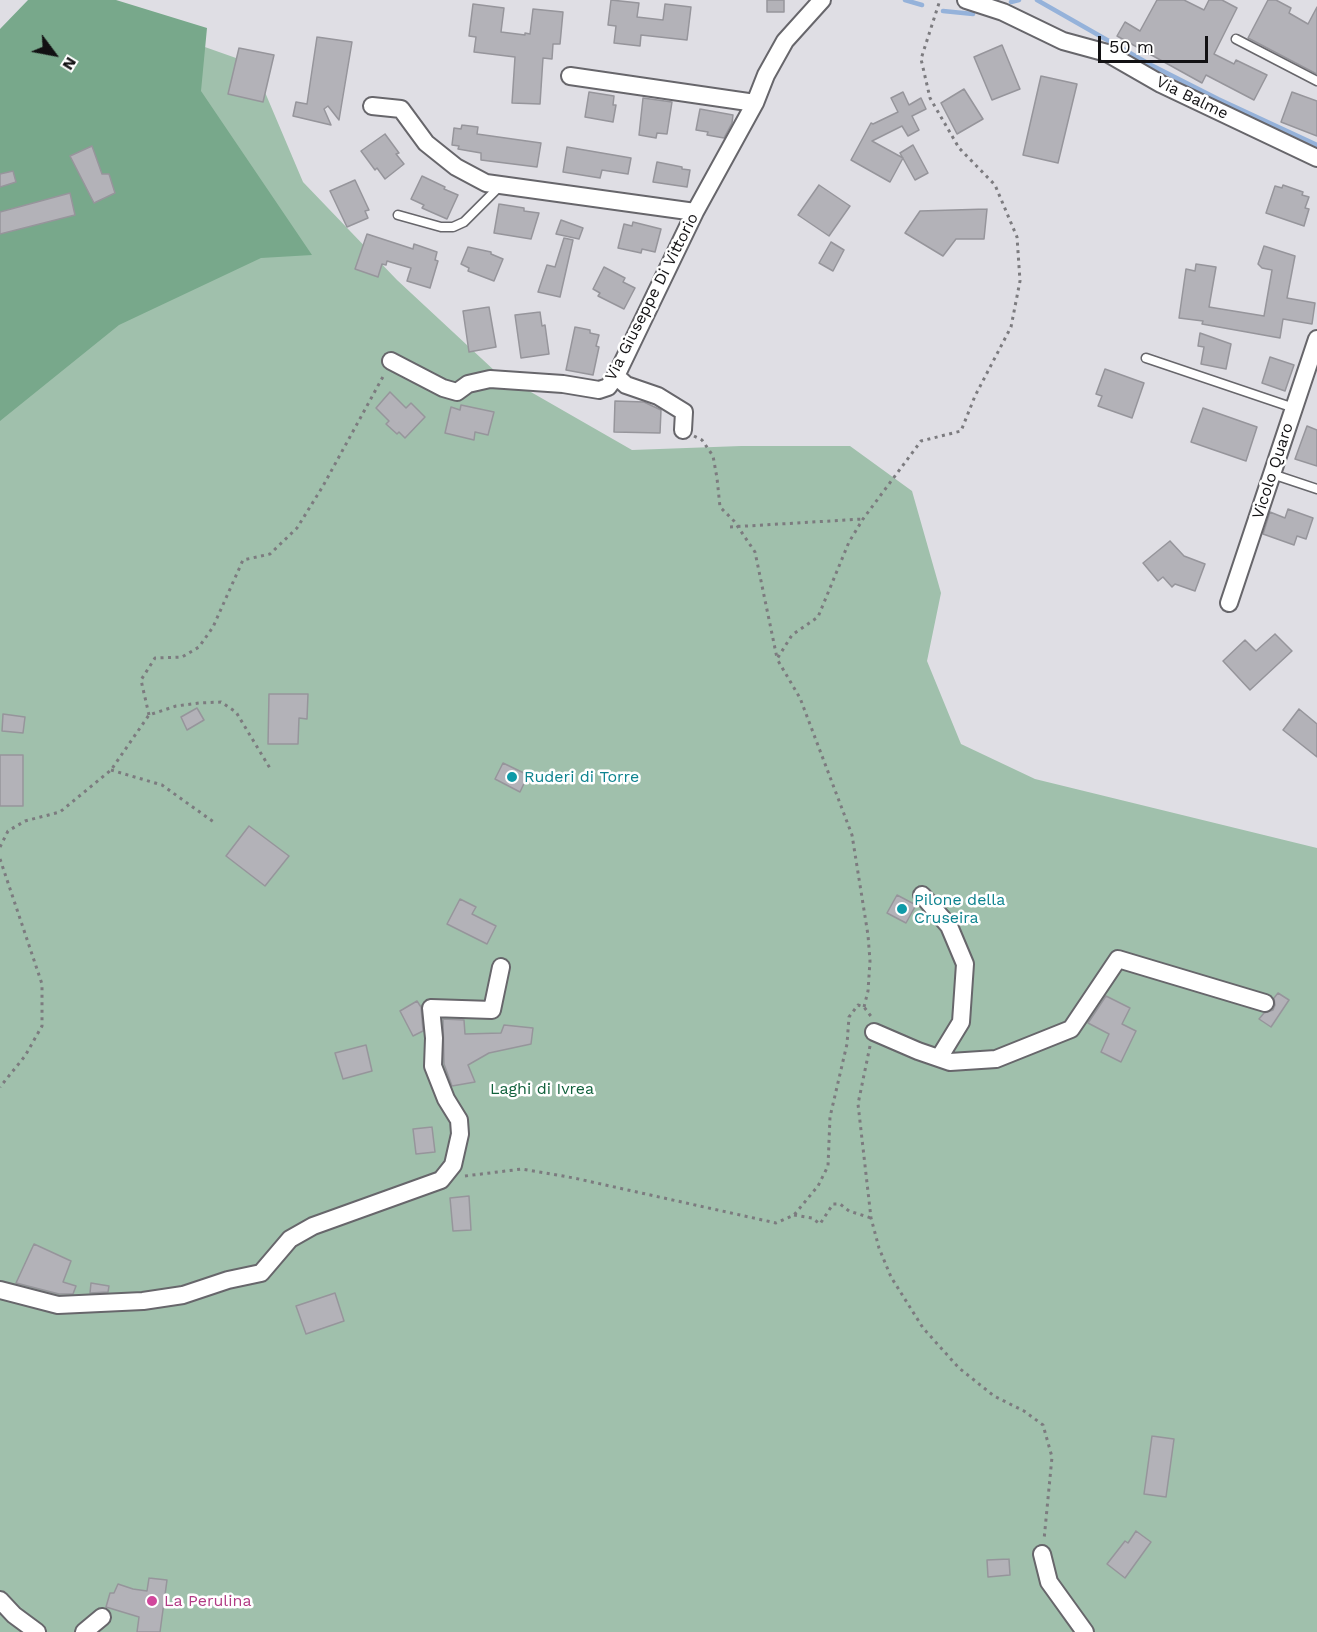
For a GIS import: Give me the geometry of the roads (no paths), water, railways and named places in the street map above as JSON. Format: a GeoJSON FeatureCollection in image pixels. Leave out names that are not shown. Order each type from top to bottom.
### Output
{"type":"FeatureCollection","features":[{"type":"Feature","properties":{"kind":"street","name":"Via Giuseppe Di Vittorio"},"geometry":{"type":"LineString","coordinates":[[391,361],[443,388],[456,392],[468,384],[490,379],[564,384],[599,390],[608,387],[616,376],[695,212],[755,103],[766,75],[785,41],[822,0]]}},
{"type":"Feature","properties":{"kind":"street","name":"Via Balme"},"geometry":{"type":"LineString","coordinates":[[966,0],[1003,12],[1064,41],[1107,53],[1161,84],[1317,158]]}},
{"type":"Feature","properties":{"kind":"street"},"geometry":{"type":"LineString","coordinates":[[570,76],[755,103]]}},
{"type":"Feature","properties":{"kind":"street"},"geometry":{"type":"LineString","coordinates":[[372,106],[401,109],[426,142],[456,167],[486,183],[695,212]]}},
{"type":"Feature","properties":{"kind":"street","name":"Vicolo Quaro"},"geometry":{"type":"LineString","coordinates":[[1229,603],[1317,339]]}},
{"type":"Feature","properties":{"kind":"street"},"geometry":{"type":"LineString","coordinates":[[616,376],[626,385],[658,396],[684,412],[683,430]]}},
{"type":"Feature","properties":{"kind":"street"},"geometry":{"type":"LineString","coordinates":[[922,895],[949,926],[965,964],[961,1022],[939,1058]]}},
{"type":"Feature","properties":{"kind":"street"},"geometry":{"type":"LineString","coordinates":[[874,1032],[950,1062],[996,1059],[1071,1029],[1119,959],[1265,1003]]}},
{"type":"Feature","properties":{"kind":"street"},"geometry":{"type":"LineString","coordinates":[[0,1290],[58,1305],[143,1301],[183,1295],[228,1280],[261,1273],[290,1239],[313,1226],[441,1180],[453,1165],[460,1134],[459,1120],[446,1099],[433,1066],[432,1008],[492,1010],[501,967]]}},
{"type":"Feature","properties":{"kind":"street"},"geometry":{"type":"LineString","coordinates":[[1042,1554],[1049,1582],[1085,1632]]}},
{"type":"Feature","properties":{"kind":"street"},"geometry":{"type":"LineString","coordinates":[[0,1600],[14,1615],[37,1632]]}},
{"type":"Feature","properties":{"kind":"street"},"geometry":{"type":"LineString","coordinates":[[84,1632],[102,1617]]}},
{"type":"Feature","properties":{"kind":"lane"},"geometry":{"type":"LineString","coordinates":[[1236,39],[1317,81]]}},
{"type":"Feature","properties":{"kind":"lane"},"geometry":{"type":"LineString","coordinates":[[398,215],[441,227],[453,227],[464,222],[502,185]]}},
{"type":"Feature","properties":{"kind":"lane"},"geometry":{"type":"LineString","coordinates":[[1146,358],[1294,408]]}},
{"type":"Feature","properties":{"kind":"lane"},"geometry":{"type":"LineString","coordinates":[[1272,474],[1317,489]]}},
{"type":"Feature","properties":{"kind":"waterway"},"geometry":{"type":"LineString","coordinates":[[905,0],[922,5]]}},
{"type":"Feature","properties":{"kind":"waterway"},"geometry":{"type":"LineString","coordinates":[[1011,2],[1019,0]]}},
{"type":"Feature","properties":{"kind":"waterway"},"geometry":{"type":"LineString","coordinates":[[1037,0],[1151,65],[1317,145]]}},
{"type":"Feature","properties":{"kind":"waterway"},"geometry":{"type":"LineString","coordinates":[[943,11],[973,14]]}},
{"type":"Feature","properties":{"kind":"place","name":"Ruderi di Torre"},"geometry":{"type":"Point","coordinates":[512,777]}},
{"type":"Feature","properties":{"kind":"place","name":"Pilone della Cruseira"},"geometry":{"type":"Point","coordinates":[902,909]}},
{"type":"Feature","properties":{"kind":"place","name":"La Perulina"},"geometry":{"type":"Point","coordinates":[152,1601]}},
{"type":"Feature","properties":{"kind":"park label","name":"Laghi di Ivrea"},"geometry":{"type":"Point","coordinates":[542,1089]}}]}
